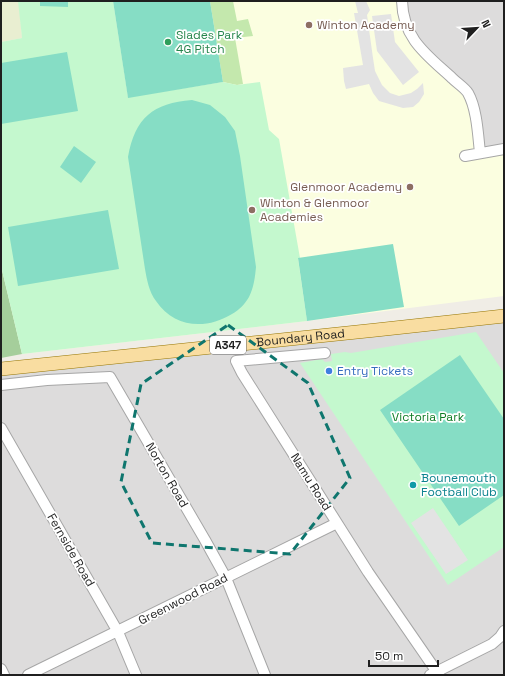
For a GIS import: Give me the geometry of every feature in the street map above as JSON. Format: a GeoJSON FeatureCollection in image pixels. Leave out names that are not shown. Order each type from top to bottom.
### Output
{"type":"FeatureCollection","features":[{"type":"Feature","properties":{"kind":"main road","name":"Boundary Road"},"geometry":{"type":"LineString","coordinates":[[1,370],[504,316]]}},
{"type":"Feature","properties":{"kind":"street"},"geometry":{"type":"LineString","coordinates":[[402,1],[404,18],[409,31],[422,52],[468,92],[476,117],[480,154]]}},
{"type":"Feature","properties":{"kind":"street"},"geometry":{"type":"LineString","coordinates":[[465,156],[504,149]]}},
{"type":"Feature","properties":{"kind":"street","name":"Namu Road"},"geometry":{"type":"LineString","coordinates":[[325,353],[236,361],[242,373],[337,523],[435,674]]}},
{"type":"Feature","properties":{"kind":"street","name":"Norton Road"},"geometry":{"type":"LineString","coordinates":[[1,385],[46,380],[110,377],[226,578],[265,675]]}},
{"type":"Feature","properties":{"kind":"street","name":"Fernside Road"},"geometry":{"type":"LineString","coordinates":[[1,428],[118,632],[136,675]]}},
{"type":"Feature","properties":{"kind":"street","name":"Greenwood Road"},"geometry":{"type":"LineString","coordinates":[[28,675],[337,523]]}},
{"type":"Feature","properties":{"kind":"street"},"geometry":{"type":"LineString","coordinates":[[435,674],[492,644],[504,631]]}},
{"type":"Feature","properties":{"kind":"street"},"geometry":{"type":"LineString","coordinates":[[1,669],[4,675]]}},
{"type":"Feature","properties":{"kind":"highlighted area"},"geometry":{"type":"Polygon","coordinates":[[[228,325],[308,383],[350,478],[290,554],[152,543],[121,482],[141,384],[228,325]]]}},
{"type":"Feature","properties":{"kind":"shaded area"},"geometry":{"type":"Polygon","coordinates":[[[1,1],[19,1],[22,38],[1,42],[1,1]]]}},
{"type":"Feature","properties":{"kind":"shaded area","name":"Winton & Glenmoor Academies"},"geometry":{"type":"Polygon","coordinates":[[[18,1],[402,1],[409,31],[468,92],[480,153],[504,150],[504,296],[307,321],[22,354],[1,266],[1,42],[22,38],[18,1]]]}},
{"type":"Feature","properties":{"kind":"shaded area"},"geometry":{"type":"Polygon","coordinates":[[[355,1],[366,1],[370,10],[367,15],[375,71],[382,85],[390,93],[399,96],[411,93],[423,83],[424,94],[419,102],[413,107],[403,108],[379,101],[369,84],[346,89],[343,68],[363,65],[354,13],[358,13],[355,1]]]}},
{"type":"Feature","properties":{"kind":"shaded area"},"geometry":{"type":"Polygon","coordinates":[[[403,1],[504,1],[504,150],[480,153],[415,41],[403,1]]]}},
{"type":"Feature","properties":{"kind":"shaded area"},"geometry":{"type":"Polygon","coordinates":[[[391,14],[395,42],[419,72],[403,85],[377,51],[372,16],[391,14]]]}},
{"type":"Feature","properties":{"kind":"shaded area"},"geometry":{"type":"Polygon","coordinates":[[[504,316],[504,675],[1,675],[1,371],[504,316]]]}},
{"type":"Feature","properties":{"kind":"shaded area"},"geometry":{"type":"Polygon","coordinates":[[[433,508],[468,560],[446,574],[411,523],[433,508]]]}},
{"type":"Feature","properties":{"kind":"green space"},"geometry":{"type":"Polygon","coordinates":[[[18,1],[113,1],[128,97],[223,82],[237,85],[260,82],[269,130],[279,139],[300,258],[298,259],[307,321],[22,354],[1,266],[1,42],[22,38],[18,1]]]}},
{"type":"Feature","properties":{"kind":"green space"},"geometry":{"type":"Polygon","coordinates":[[[40,1],[68,1],[68,7],[40,6],[40,1]]]}},
{"type":"Feature","properties":{"kind":"green space","name":"Slades Park 4G Pitch"},"geometry":{"type":"Polygon","coordinates":[[[113,1],[210,1],[223,82],[128,98],[113,1]]]}},
{"type":"Feature","properties":{"kind":"green space"},"geometry":{"type":"Polygon","coordinates":[[[210,1],[233,1],[237,21],[248,19],[253,36],[235,38],[243,84],[237,85],[223,82],[210,1]]]}},
{"type":"Feature","properties":{"kind":"green space"},"geometry":{"type":"Polygon","coordinates":[[[67,52],[78,111],[1,124],[1,63],[67,52]]]}},
{"type":"Feature","properties":{"kind":"green space"},"geometry":{"type":"Polygon","coordinates":[[[192,100],[210,105],[225,117],[235,131],[256,267],[252,290],[242,307],[222,319],[212,323],[201,324],[191,324],[172,317],[163,310],[152,294],[145,269],[128,157],[135,132],[148,115],[156,109],[167,105],[192,100]]]}},
{"type":"Feature","properties":{"kind":"green space"},"geometry":{"type":"Polygon","coordinates":[[[74,146],[96,162],[81,183],[60,167],[74,146]]]}},
{"type":"Feature","properties":{"kind":"green space"},"geometry":{"type":"Polygon","coordinates":[[[108,210],[119,269],[18,286],[8,227],[108,210]]]}},
{"type":"Feature","properties":{"kind":"green space"},"geometry":{"type":"Polygon","coordinates":[[[393,244],[404,307],[307,321],[298,258],[393,244]]]}},
{"type":"Feature","properties":{"kind":"green space"},"geometry":{"type":"Polygon","coordinates":[[[1,266],[22,354],[1,358],[1,266]]]}},
{"type":"Feature","properties":{"kind":"green space","name":"Victoria Park"},"geometry":{"type":"Polygon","coordinates":[[[476,332],[504,373],[504,547],[448,585],[300,363],[322,359],[325,362],[332,361],[331,354],[345,352],[351,353],[476,332]]]}},
{"type":"Feature","properties":{"kind":"green space"},"geometry":{"type":"Polygon","coordinates":[[[460,355],[504,419],[504,495],[459,526],[380,410],[460,355]]]}},
{"type":"Feature","properties":{"kind":"place","name":"Winton Academy"},"geometry":{"type":"Point","coordinates":[309,25]}},
{"type":"Feature","properties":{"kind":"place","name":"Slades Park 4G Pitch"},"geometry":{"type":"Point","coordinates":[168,42]}},
{"type":"Feature","properties":{"kind":"place","name":"Glenmoor Academy"},"geometry":{"type":"Point","coordinates":[410,187]}},
{"type":"Feature","properties":{"kind":"place","name":"Winton & Glenmoor Academies"},"geometry":{"type":"Point","coordinates":[252,210]}},
{"type":"Feature","properties":{"kind":"place","name":"Entry Tickets"},"geometry":{"type":"Point","coordinates":[329,371]}},
{"type":"Feature","properties":{"kind":"place","name":"Bounemouth Football Club"},"geometry":{"type":"Point","coordinates":[413,485]}}]}
